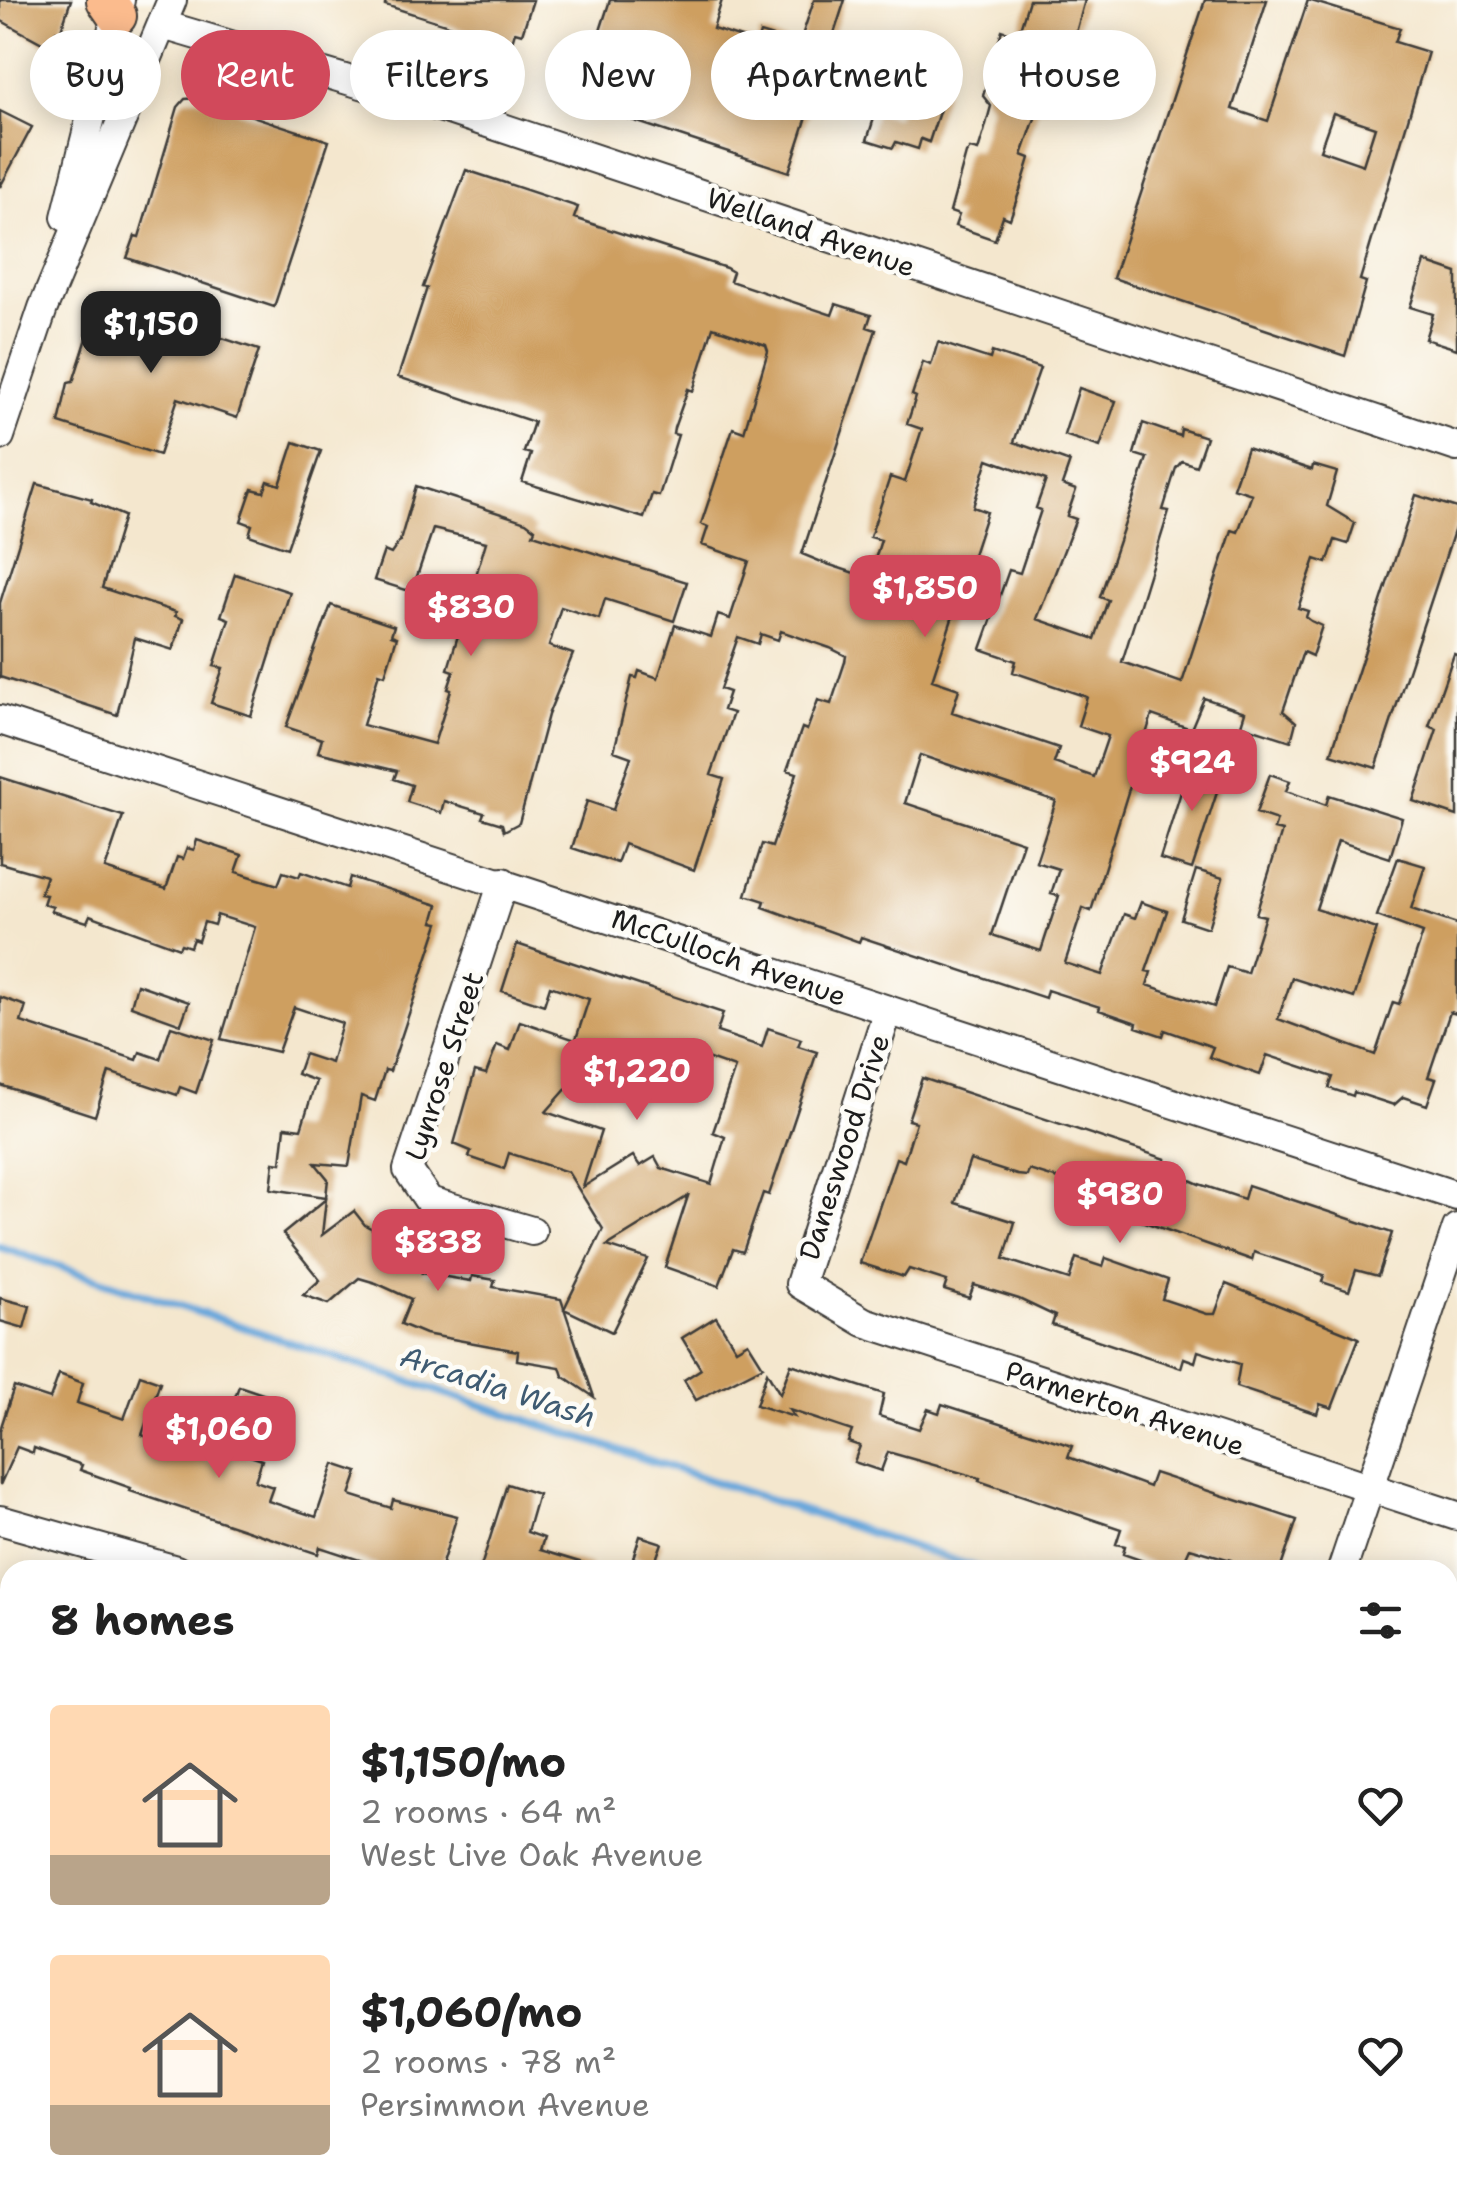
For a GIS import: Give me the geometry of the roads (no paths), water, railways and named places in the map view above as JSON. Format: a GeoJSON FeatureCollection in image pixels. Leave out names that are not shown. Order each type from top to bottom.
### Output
{"type":"FeatureCollection","features":[{"type":"Feature","properties":{"kind":"street"},"geometry":{"type":"LineString","coordinates":[[43,308],[114,5]]}},
{"type":"Feature","properties":{"kind":"street"},"geometry":{"type":"LineString","coordinates":[[0,436],[43,308],[167,12]]}},
{"type":"Feature","properties":{"kind":"street","name":"Welland Avenue"},"geometry":{"type":"LineString","coordinates":[[167,12],[1457,447]]}},
{"type":"Feature","properties":{"kind":"street","name":"McCulloch Avenue"},"geometry":{"type":"LineString","coordinates":[[0,720],[1457,1196]]}},
{"type":"Feature","properties":{"kind":"street","name":"Lynrose Street"},"geometry":{"type":"LineString","coordinates":[[503,882],[408,1170],[429,1200],[532,1232]]}},
{"type":"Feature","properties":{"kind":"street","name":"Daneswood Drive"},"geometry":{"type":"LineString","coordinates":[[800,1284],[888,1010]]}},
{"type":"Feature","properties":{"kind":"street"},"geometry":{"type":"LineString","coordinates":[[1346,1560],[1457,1228]]}},
{"type":"Feature","properties":{"kind":"street","name":"Parmerton Avenue"},"geometry":{"type":"LineString","coordinates":[[800,1284],[864,1322],[1457,1516]]}},
{"type":"Feature","properties":{"kind":"street"},"geometry":{"type":"LineString","coordinates":[[0,1520],[141,1560]]}},
{"type":"Feature","properties":{"kind":"waterway","name":"Arcadia Wash"},"geometry":{"type":"LineString","coordinates":[[0,1247],[953,1560]]}}]}
